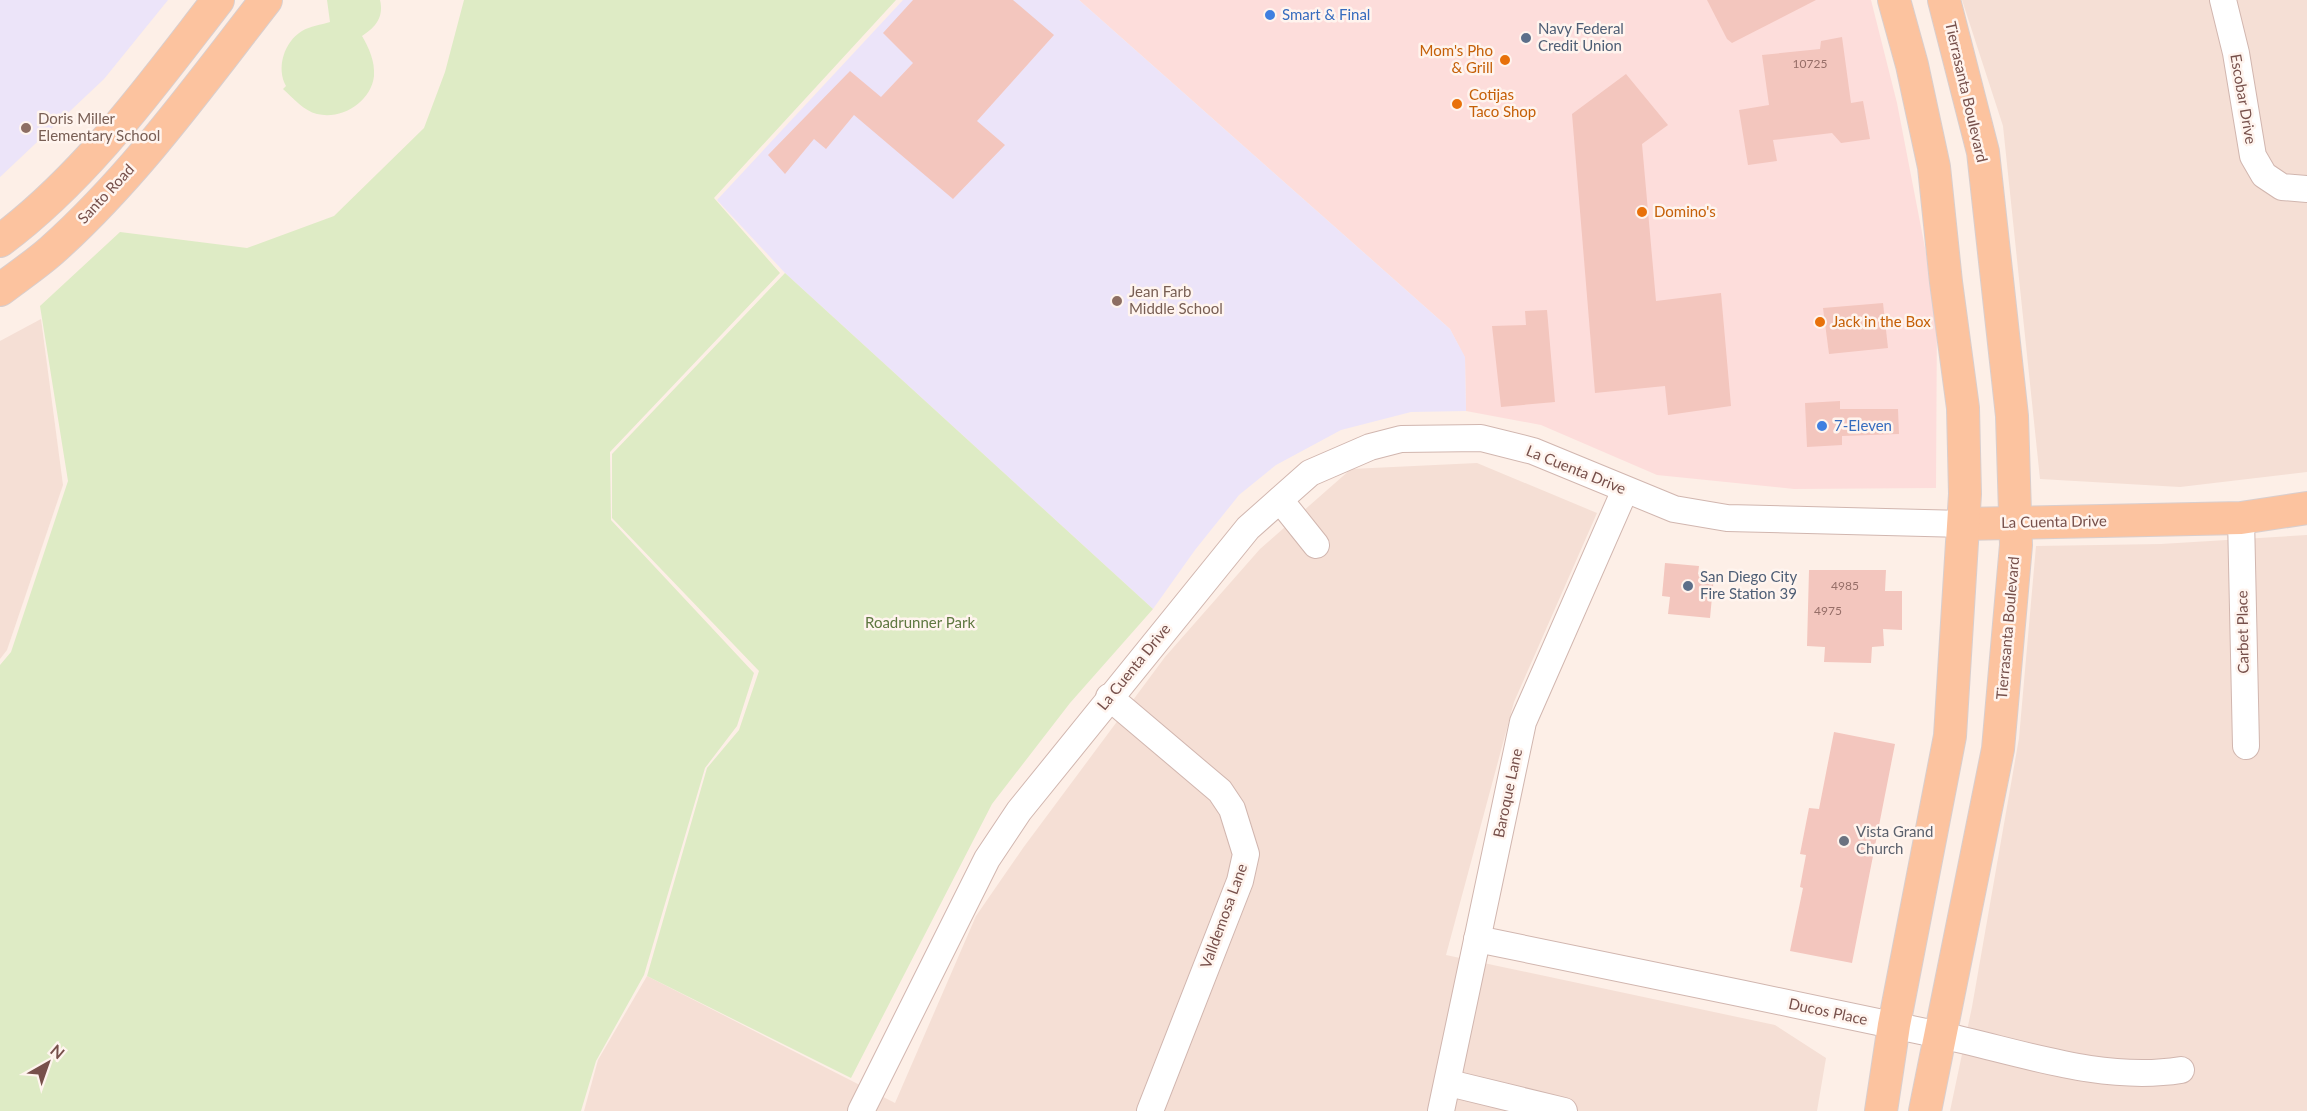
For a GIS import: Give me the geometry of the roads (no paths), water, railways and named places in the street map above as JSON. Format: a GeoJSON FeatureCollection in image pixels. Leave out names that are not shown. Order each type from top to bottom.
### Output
{"type":"FeatureCollection","features":[{"type":"Feature","properties":{"kind":"main road"},"geometry":{"type":"LineString","coordinates":[[0,241],[26,222],[73,176],[139,101],[218,0]]}},
{"type":"Feature","properties":{"kind":"main road","name":"Santo Road"},"geometry":{"type":"LineString","coordinates":[[0,290],[50,251],[98,205],[165,128],[266,0]]}},
{"type":"Feature","properties":{"kind":"main road"},"geometry":{"type":"LineString","coordinates":[[1881,1111],[1894,1025],[1950,736],[1964,524],[1963,408],[1946,282],[1934,167],[1912,65],[1894,0]]}},
{"type":"Feature","properties":{"kind":"main road","name":"Tierrasanta Boulevard"},"geometry":{"type":"LineString","coordinates":[[1925,1111],[1998,749],[2016,545],[2012,416],[1983,153],[1944,0]]}},
{"type":"Feature","properties":{"kind":"main road","name":"La Cuenta Drive"},"geometry":{"type":"LineString","coordinates":[[1964,524],[2241,518],[2307,508]]}},
{"type":"Feature","properties":{"kind":"street","name":"Escobar Drive"},"geometry":{"type":"LineString","coordinates":[[2223,0],[2236,53],[2253,156],[2264,175],[2294,188]]}},
{"type":"Feature","properties":{"kind":"street","name":"La Cuenta Drive"},"geometry":{"type":"LineString","coordinates":[[861,1111],[987,859],[1019,811],[1248,528],[1310,473],[1370,447],[1401,439],[1481,438],[1533,451],[1674,509],[1727,518],[1964,524]]}},
{"type":"Feature","properties":{"kind":"street","name":"Baroque Lane"},"geometry":{"type":"LineString","coordinates":[[1441,1111],[1449,1083],[1523,722],[1625,490]]}},
{"type":"Feature","properties":{"kind":"street"},"geometry":{"type":"LineString","coordinates":[[1280,500],[1316,545]]}},
{"type":"Feature","properties":{"kind":"street","name":"Carbet Place"},"geometry":{"type":"LineString","coordinates":[[2241,518],[2246,746]]}},
{"type":"Feature","properties":{"kind":"street","name":"Valldemosa Lane"},"geometry":{"type":"LineString","coordinates":[[1109,697],[1220,791],[1232,809],[1246,854],[1240,881],[1150,1111]]}},
{"type":"Feature","properties":{"kind":"street","name":"Ducos Place"},"geometry":{"type":"LineString","coordinates":[[1477,939],[2080,1066],[2152,1075],[2181,1070]]}},
{"type":"Feature","properties":{"kind":"street"},"geometry":{"type":"LineString","coordinates":[[1449,1083],[1564,1111]]}},
{"type":"Feature","properties":{"kind":"place","name":"Smart & Final"},"geometry":{"type":"Point","coordinates":[1270,15]}},
{"type":"Feature","properties":{"kind":"place","name":"Navy Federal Credit Union"},"geometry":{"type":"Point","coordinates":[1526,38]}},
{"type":"Feature","properties":{"kind":"place","name":"Mom's Pho & Grill"},"geometry":{"type":"Point","coordinates":[1505,60]}},
{"type":"Feature","properties":{"kind":"place","name":"Cotijas Taco Shop"},"geometry":{"type":"Point","coordinates":[1457,104]}},
{"type":"Feature","properties":{"kind":"place","name":"Doris Miller Elementary School"},"geometry":{"type":"Point","coordinates":[26,128]}},
{"type":"Feature","properties":{"kind":"place","name":"Domino's"},"geometry":{"type":"Point","coordinates":[1642,212]}},
{"type":"Feature","properties":{"kind":"place","name":"Jean Farb Middle School"},"geometry":{"type":"Point","coordinates":[1117,301]}},
{"type":"Feature","properties":{"kind":"place","name":"Jack in the Box"},"geometry":{"type":"Point","coordinates":[1820,322]}},
{"type":"Feature","properties":{"kind":"place","name":"7-Eleven"},"geometry":{"type":"Point","coordinates":[1822,426]}},
{"type":"Feature","properties":{"kind":"place","name":"San Diego City Fire Station 39"},"geometry":{"type":"Point","coordinates":[1688,586]}},
{"type":"Feature","properties":{"kind":"place","name":"Vista Grand Church"},"geometry":{"type":"Point","coordinates":[1844,841]}},
{"type":"Feature","properties":{"kind":"park label","name":"Roadrunner Park"},"geometry":{"type":"Point","coordinates":[920,623]}}]}
